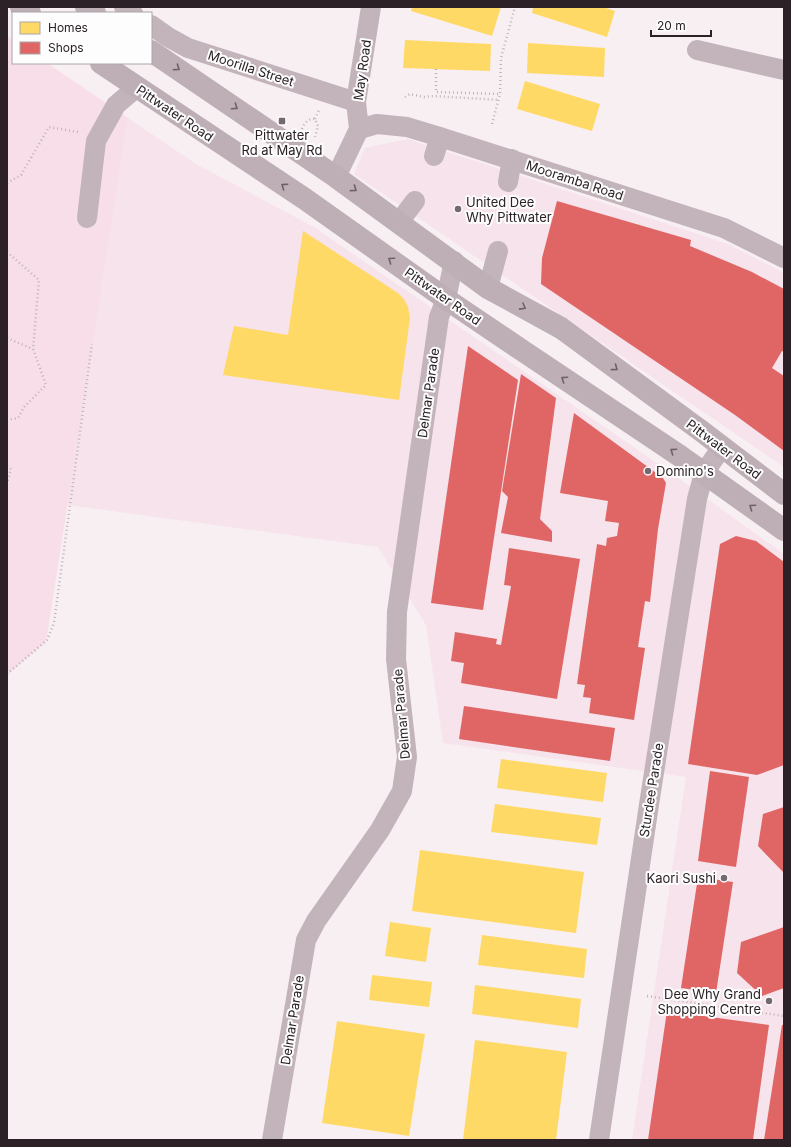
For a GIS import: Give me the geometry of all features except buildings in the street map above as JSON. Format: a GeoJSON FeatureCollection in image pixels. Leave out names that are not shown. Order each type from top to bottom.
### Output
{"type":"FeatureCollection","features":[{"type":"Feature","properties":{"kind":"highway","name":"Pittwater Road"},"geometry":{"type":"LineString","coordinates":[[152,52],[336,176],[454,261],[488,288],[561,328],[722,446],[784,494]]}},
{"type":"Feature","properties":{"kind":"highway","name":"Pittwater Road"},"geometry":{"type":"LineString","coordinates":[[102,64],[136,88],[305,199],[446,298],[680,456],[784,530]]}},
{"type":"Feature","properties":{"kind":"street","name":"May Road"},"geometry":{"type":"LineString","coordinates":[[360,129],[356,102],[371,7]]}},
{"type":"Feature","properties":{"kind":"street","name":"Moorilla Street"},"geometry":{"type":"LineString","coordinates":[[152,26],[188,48],[356,102]]}},
{"type":"Feature","properties":{"kind":"street"},"geometry":{"type":"LineString","coordinates":[[697,50],[784,70]]}},
{"type":"Feature","properties":{"kind":"street"},"geometry":{"type":"LineString","coordinates":[[87,218],[96,141],[116,105],[136,88]]}},
{"type":"Feature","properties":{"kind":"street","name":"Mooramba Road"},"geometry":{"type":"LineString","coordinates":[[360,129],[377,124],[407,127],[440,137],[724,228],[784,258]]}},
{"type":"Feature","properties":{"kind":"street"},"geometry":{"type":"LineString","coordinates":[[336,176],[360,129]]}},
{"type":"Feature","properties":{"kind":"street"},"geometry":{"type":"LineString","coordinates":[[434,156],[440,137]]}},
{"type":"Feature","properties":{"kind":"street"},"geometry":{"type":"LineString","coordinates":[[508,182],[512,159]]}},
{"type":"Feature","properties":{"kind":"street"},"geometry":{"type":"LineString","coordinates":[[399,222],[415,201]]}},
{"type":"Feature","properties":{"kind":"street"},"geometry":{"type":"LineString","coordinates":[[488,288],[498,251]]}},
{"type":"Feature","properties":{"kind":"street","name":"Delmar Parade"},"geometry":{"type":"LineString","coordinates":[[272,1140],[306,940],[316,921],[380,830],[402,792],[407,757],[396,659],[397,612],[439,317],[446,298],[454,261]]}},
{"type":"Feature","properties":{"kind":"street","name":"Sturdee Parade"},"geometry":{"type":"LineString","coordinates":[[599,1140],[681,595],[697,499],[704,473],[722,446]]}},
{"type":"Feature","properties":{"kind":"path"},"geometry":{"type":"LineString","coordinates":[[492,124],[500,94],[501,58],[515,7]]}},
{"type":"Feature","properties":{"kind":"path"},"geometry":{"type":"LineString","coordinates":[[436,69],[436,92],[500,94]]}},
{"type":"Feature","properties":{"kind":"path"},"geometry":{"type":"LineString","coordinates":[[405,97],[410,94],[424,97],[434,96],[499,100]]}},
{"type":"Feature","properties":{"kind":"path"},"geometry":{"type":"LineString","coordinates":[[300,132],[306,122],[311,118],[315,119],[318,126],[314,139]]}},
{"type":"Feature","properties":{"kind":"path"},"geometry":{"type":"LineString","coordinates":[[7,183],[21,175],[49,128],[78,132],[96,141]]}},
{"type":"Feature","properties":{"kind":"path"},"geometry":{"type":"LineString","coordinates":[[7,252],[39,280],[33,349],[46,385],[24,407],[18,418],[7,420]]}},
{"type":"Feature","properties":{"kind":"path"},"geometry":{"type":"LineString","coordinates":[[7,338],[33,349]]}},
{"type":"Feature","properties":{"kind":"path"},"geometry":{"type":"LineString","coordinates":[[7,674],[47,640],[54,623],[92,344]]}},
{"type":"Feature","properties":{"kind":"path"},"geometry":{"type":"LineString","coordinates":[[7,466],[11,469],[7,483]]}},
{"type":"Feature","properties":{"kind":"path"},"geometry":{"type":"LineString","coordinates":[[647,996],[784,1016]]}},
{"type":"Feature","properties":{"kind":"shaded area"},"geometry":{"type":"Polygon","coordinates":[[[7,36],[12,39],[12,64],[48,64],[128,118],[46,642],[7,675],[7,36]]]}},
{"type":"Feature","properties":{"kind":"shaded area"},"geometry":{"type":"Polygon","coordinates":[[[128,118],[196,164],[314,227],[667,470],[784,554],[784,1140],[632,1140],[686,777],[443,743],[426,625],[378,547],[67,505],[128,118]]]}},
{"type":"Feature","properties":{"kind":"shaded area"},"geometry":{"type":"Polygon","coordinates":[[[408,139],[728,244],[784,273],[784,467],[354,174],[365,148],[408,139]]]}},
{"type":"Feature","properties":{"kind":"place","name":"Pittwater Rd at May Rd"},"geometry":{"type":"Point","coordinates":[282,121]}},
{"type":"Feature","properties":{"kind":"place","name":"United Dee Why Pittwater"},"geometry":{"type":"Point","coordinates":[458,209]}},
{"type":"Feature","properties":{"kind":"place","name":"Domino's"},"geometry":{"type":"Point","coordinates":[648,471]}},
{"type":"Feature","properties":{"kind":"place","name":"Kaori Sushi"},"geometry":{"type":"Point","coordinates":[724,878]}},
{"type":"Feature","properties":{"kind":"place","name":"Dee Why Grand Shopping Centre"},"geometry":{"type":"Point","coordinates":[769,1001]}}]}
